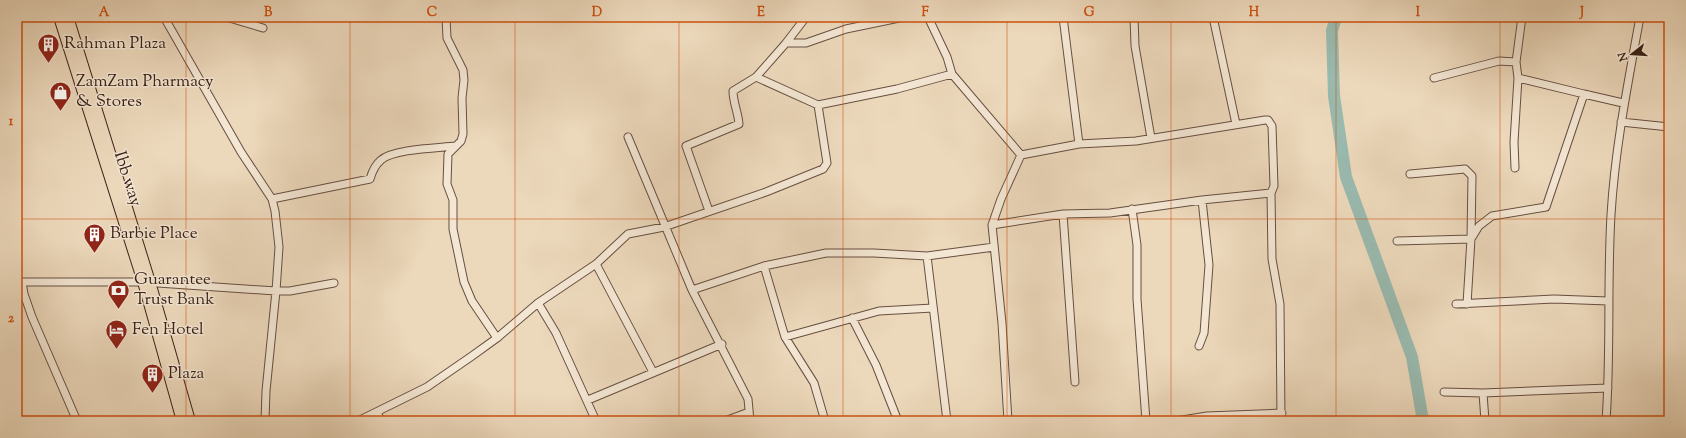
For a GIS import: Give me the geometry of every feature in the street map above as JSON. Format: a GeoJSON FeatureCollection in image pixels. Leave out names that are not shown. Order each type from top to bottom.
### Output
{"type":"FeatureCollection","features":[{"type":"Feature","properties":{"kind":"highway","name":"Ibb way"},"geometry":{"type":"LineString","coordinates":[[59,17],[147,282],[182,421]]}},
{"type":"Feature","properties":{"kind":"highway"},"geometry":{"type":"LineString","coordinates":[[68,17],[190,421]]}},
{"type":"Feature","properties":{"kind":"street"},"geometry":{"type":"LineString","coordinates":[[164,17],[241,152],[272,199],[275,211],[279,247],[266,391],[266,421]]}},
{"type":"Feature","properties":{"kind":"street"},"geometry":{"type":"LineString","coordinates":[[226,17],[264,28]]}},
{"type":"Feature","properties":{"kind":"street"},"geometry":{"type":"LineString","coordinates":[[446,17],[447,38],[463,70],[463,134],[461,141],[448,154],[447,184],[453,200],[453,229],[464,282],[472,301],[497,338]]}},
{"type":"Feature","properties":{"kind":"street"},"geometry":{"type":"LineString","coordinates":[[709,211],[686,146],[739,124],[738,112],[733,99],[733,91],[756,77],[786,43],[806,17]]}},
{"type":"Feature","properties":{"kind":"street"},"geometry":{"type":"LineString","coordinates":[[786,43],[806,43],[846,29],[904,17]]}},
{"type":"Feature","properties":{"kind":"street"},"geometry":{"type":"LineString","coordinates":[[928,17],[947,57],[952,74],[1021,155]]}},
{"type":"Feature","properties":{"kind":"street"},"geometry":{"type":"LineString","coordinates":[[1063,17],[1079,144]]}},
{"type":"Feature","properties":{"kind":"street"},"geometry":{"type":"LineString","coordinates":[[1134,17],[1134,46],[1152,138]]}},
{"type":"Feature","properties":{"kind":"street"},"geometry":{"type":"LineString","coordinates":[[1212,17],[1236,124]]}},
{"type":"Feature","properties":{"kind":"street"},"geometry":{"type":"LineString","coordinates":[[1515,168],[1514,142],[1518,78],[1516,62],[1522,17]]}},
{"type":"Feature","properties":{"kind":"street"},"geometry":{"type":"LineString","coordinates":[[1606,421],[1611,215],[1616,156],[1623,103],[1640,17]]}},
{"type":"Feature","properties":{"kind":"street"},"geometry":{"type":"LineString","coordinates":[[1434,78],[1499,61],[1516,62]]}},
{"type":"Feature","properties":{"kind":"street"},"geometry":{"type":"LineString","coordinates":[[756,77],[818,105],[897,89],[952,74]]}},
{"type":"Feature","properties":{"kind":"street"},"geometry":{"type":"LineString","coordinates":[[1518,78],[1623,103]]}},
{"type":"Feature","properties":{"kind":"street"},"geometry":{"type":"LineString","coordinates":[[1471,239],[1479,226],[1492,216],[1546,207],[1584,94]]}},
{"type":"Feature","properties":{"kind":"street"},"geometry":{"type":"LineString","coordinates":[[358,421],[427,387],[497,338],[538,303],[596,264],[628,234],[664,227],[766,192],[823,169],[827,163],[818,105]]}},
{"type":"Feature","properties":{"kind":"street"},"geometry":{"type":"LineString","coordinates":[[1021,155],[1079,144],[1136,141],[1265,120],[1268,120],[1272,126],[1274,186],[1271,193],[1272,259],[1280,304],[1281,417],[1207,416],[1176,421]]}},
{"type":"Feature","properties":{"kind":"street"},"geometry":{"type":"LineString","coordinates":[[1621,122],[1669,127]]}},
{"type":"Feature","properties":{"kind":"street"},"geometry":{"type":"LineString","coordinates":[[628,138],[664,227],[692,290],[722,344],[748,399],[750,421]]}},
{"type":"Feature","properties":{"kind":"street"},"geometry":{"type":"LineString","coordinates":[[272,199],[370,179],[373,171],[382,159],[407,151],[455,146]]}},
{"type":"Feature","properties":{"kind":"street"},"geometry":{"type":"LineString","coordinates":[[1008,421],[1002,323],[992,225],[1001,199],[1021,155]]}},
{"type":"Feature","properties":{"kind":"street"},"geometry":{"type":"LineString","coordinates":[[1410,174],[1465,169],[1472,176],[1471,239],[1466,304]]}},
{"type":"Feature","properties":{"kind":"street"},"geometry":{"type":"LineString","coordinates":[[992,225],[1064,214],[1110,213],[1202,200],[1271,193]]}},
{"type":"Feature","properties":{"kind":"street"},"geometry":{"type":"LineString","coordinates":[[1199,346],[1204,333],[1209,272],[1202,200]]}},
{"type":"Feature","properties":{"kind":"street"},"geometry":{"type":"LineString","coordinates":[[1132,209],[1137,245],[1137,299],[1146,421]]}},
{"type":"Feature","properties":{"kind":"street"},"geometry":{"type":"LineString","coordinates":[[1064,214],[1075,382]]}},
{"type":"Feature","properties":{"kind":"street"},"geometry":{"type":"LineString","coordinates":[[1397,241],[1471,239]]}},
{"type":"Feature","properties":{"kind":"street"},"geometry":{"type":"LineString","coordinates":[[692,290],[764,266],[826,253],[874,253],[927,256],[994,247]]}},
{"type":"Feature","properties":{"kind":"street"},"geometry":{"type":"LineString","coordinates":[[927,256],[941,360],[947,421]]}},
{"type":"Feature","properties":{"kind":"street"},"geometry":{"type":"LineString","coordinates":[[596,264],[652,372]]}},
{"type":"Feature","properties":{"kind":"street"},"geometry":{"type":"LineString","coordinates":[[764,266],[785,337],[814,383],[825,421]]}},
{"type":"Feature","properties":{"kind":"street"},"geometry":{"type":"LineString","coordinates":[[77,421],[32,317],[19,282],[147,282],[276,291],[290,291],[334,283]]}},
{"type":"Feature","properties":{"kind":"street"},"geometry":{"type":"LineString","coordinates":[[1456,304],[1554,299],[1608,301]]}},
{"type":"Feature","properties":{"kind":"street"},"geometry":{"type":"LineString","coordinates":[[538,303],[556,333],[588,400],[596,421]]}},
{"type":"Feature","properties":{"kind":"street"},"geometry":{"type":"LineString","coordinates":[[785,337],[879,311],[933,308]]}},
{"type":"Feature","properties":{"kind":"street"},"geometry":{"type":"LineString","coordinates":[[852,318],[876,365],[898,421]]}},
{"type":"Feature","properties":{"kind":"street"},"geometry":{"type":"LineString","coordinates":[[588,400],[722,344]]}},
{"type":"Feature","properties":{"kind":"street"},"geometry":{"type":"LineString","coordinates":[[1444,392],[1484,393],[1608,388]]}},
{"type":"Feature","properties":{"kind":"street"},"geometry":{"type":"LineString","coordinates":[[1484,393],[1485,421]]}},
{"type":"Feature","properties":{"kind":"street"},"geometry":{"type":"LineString","coordinates":[[377,412],[381,421]]}},
{"type":"Feature","properties":{"kind":"street"},"geometry":{"type":"LineString","coordinates":[[725,421],[749,412]]}},
{"type":"Feature","properties":{"kind":"waterway"},"geometry":{"type":"LineString","coordinates":[[1336,17],[1332,31],[1334,96],[1346,177],[1412,357],[1423,421]]}},
{"type":"Feature","properties":{"kind":"place","name":"Rahman Plaza"},"geometry":{"type":"Point","coordinates":[48,64]}},
{"type":"Feature","properties":{"kind":"place","name":"ZamZam Pharmacy & Stores"},"geometry":{"type":"Point","coordinates":[61,112]}},
{"type":"Feature","properties":{"kind":"place","name":"Barbie Place"},"geometry":{"type":"Point","coordinates":[94,254]}},
{"type":"Feature","properties":{"kind":"place","name":"Guarantee Trust Bank"},"geometry":{"type":"Point","coordinates":[118,310]}},
{"type":"Feature","properties":{"kind":"place","name":"Fen Hotel"},"geometry":{"type":"Point","coordinates":[117,350]}},
{"type":"Feature","properties":{"kind":"place","name":"Plaza"},"geometry":{"type":"Point","coordinates":[153,394]}}]}
